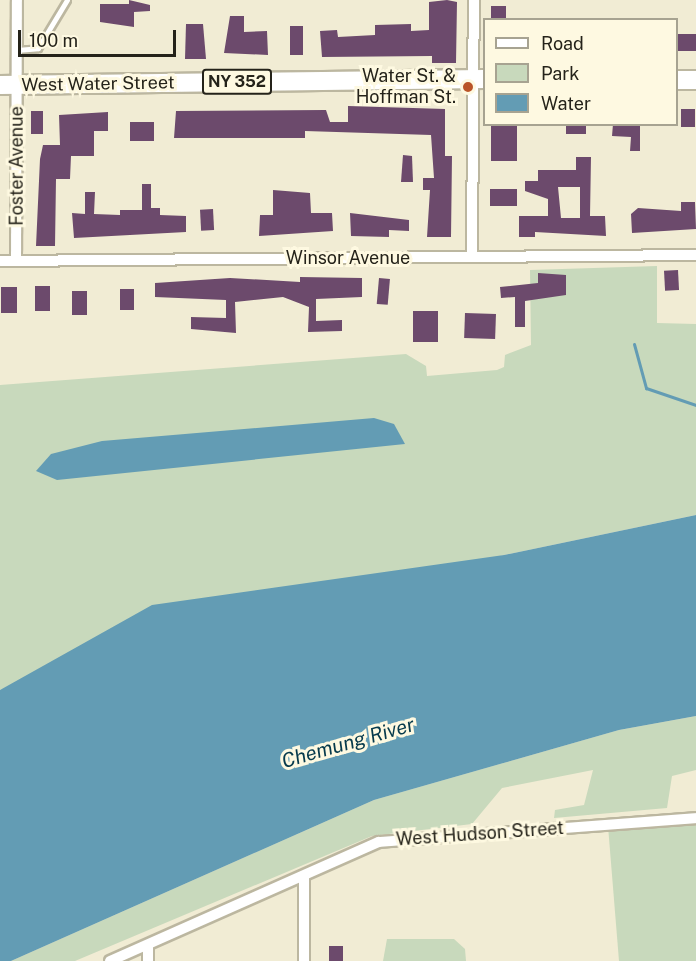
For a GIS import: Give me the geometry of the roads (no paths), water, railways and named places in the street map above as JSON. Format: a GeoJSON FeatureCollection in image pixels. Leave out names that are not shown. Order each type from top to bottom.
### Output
{"type":"FeatureCollection","features":[{"type":"Feature","properties":{"kind":"main road","name":"West Water Street"},"geometry":{"type":"LineString","coordinates":[[0,85],[479,79]]}},
{"type":"Feature","properties":{"kind":"main road"},"geometry":{"type":"LineString","coordinates":[[678,80],[696,80]]}},
{"type":"Feature","properties":{"kind":"street","name":"Foster Avenue"},"geometry":{"type":"LineString","coordinates":[[16,261],[21,85],[17,50],[17,0]]}},
{"type":"Feature","properties":{"kind":"street"},"geometry":{"type":"LineString","coordinates":[[472,257],[479,79],[474,0]]}},
{"type":"Feature","properties":{"kind":"street","name":"Winsor Avenue"},"geometry":{"type":"LineString","coordinates":[[0,261],[696,255]]}},
{"type":"Feature","properties":{"kind":"street","name":"West Hudson Street"},"geometry":{"type":"LineString","coordinates":[[110,961],[304,878],[366,846],[397,838],[696,818]]}},
{"type":"Feature","properties":{"kind":"street"},"geometry":{"type":"LineString","coordinates":[[304,878],[304,961]]}},
{"type":"Feature","properties":{"kind":"street"},"geometry":{"type":"LineString","coordinates":[[148,945],[148,961]]}},
{"type":"Feature","properties":{"kind":"lane"},"geometry":{"type":"LineString","coordinates":[[17,50],[38,48],[67,0]]}},
{"type":"Feature","properties":{"kind":"water"},"geometry":{"type":"Polygon","coordinates":[[[374,418],[394,424],[405,444],[57,480],[36,471],[51,454],[102,441],[374,418]]]}},
{"type":"Feature","properties":{"kind":"water","name":"Chemung River"},"geometry":{"type":"Polygon","coordinates":[[[696,515],[696,716],[619,730],[374,800],[11,961],[0,961],[0,690],[152,605],[504,555],[696,515]]]}},
{"type":"Feature","properties":{"kind":"waterway"},"geometry":{"type":"LineString","coordinates":[[634,344],[646,388],[696,405]]}},
{"type":"Feature","properties":{"kind":"place","name":"Water St. & Hoffman St."},"geometry":{"type":"Point","coordinates":[468,87]}}]}
